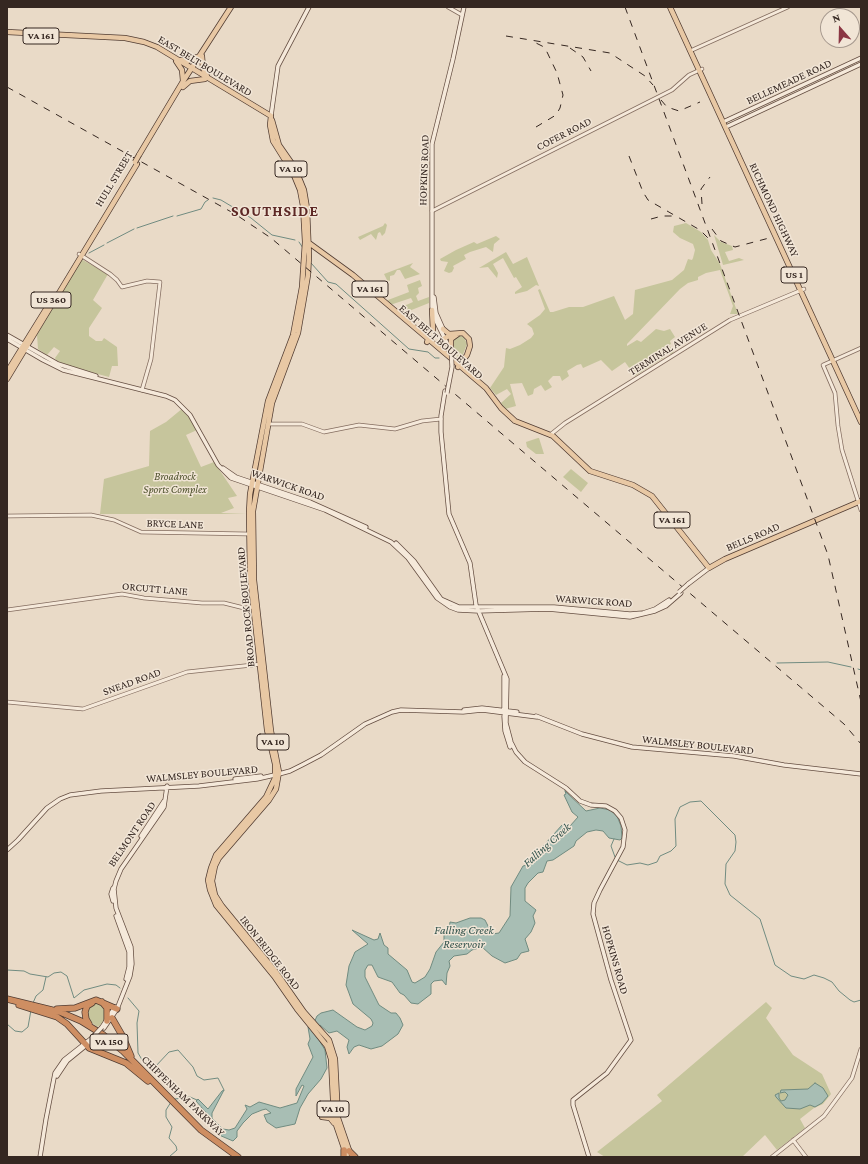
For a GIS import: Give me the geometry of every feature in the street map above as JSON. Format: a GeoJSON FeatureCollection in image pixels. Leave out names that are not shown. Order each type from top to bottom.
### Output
{"type":"FeatureCollection","features":[{"type":"Feature","properties":{"kind":"highway"},"geometry":{"type":"LineString","coordinates":[[7,999],[19,1004]]}},
{"type":"Feature","properties":{"kind":"highway"},"geometry":{"type":"LineString","coordinates":[[37,1008],[69,1009],[98,1000],[116,1008]]}},
{"type":"Feature","properties":{"kind":"highway"},"geometry":{"type":"LineString","coordinates":[[90,1026],[86,1019],[85,1012],[87,1006],[93,1002],[99,1002],[106,1005],[109,1019],[123,1037],[131,1056],[150,1080]]}},
{"type":"Feature","properties":{"kind":"highway"},"geometry":{"type":"LineString","coordinates":[[7,1003],[37,1008],[52,1014],[63,1021],[85,1045],[95,1051],[126,1064],[150,1080]]}},
{"type":"Feature","properties":{"kind":"highway","name":"CHIPPENHAM PARKWAY"},"geometry":{"type":"LineString","coordinates":[[37,1008],[70,1016],[90,1026],[117,1045],[204,1136],[232,1157]]}},
{"type":"Feature","properties":{"kind":"highway","name":"CHIPPENHAM PARKWAY"},"geometry":{"type":"LineString","coordinates":[[37,1008],[68,1018],[93,1031],[114,1047],[150,1080]]}},
{"type":"Feature","properties":{"kind":"highway","name":"CHIPPENHAM PARKWAY"},"geometry":{"type":"LineString","coordinates":[[175,1107],[208,1136],[238,1157]]}},
{"type":"Feature","properties":{"kind":"highway"},"geometry":{"type":"LineString","coordinates":[[344,1157],[348,1154],[355,1157]]}},
{"type":"Feature","properties":{"kind":"main road","name":"HULL STREET"},"geometry":{"type":"LineString","coordinates":[[25,347],[231,7]]}},
{"type":"Feature","properties":{"kind":"main road","name":"VA 10"},"geometry":{"type":"LineString","coordinates":[[271,117],[278,66],[309,7]]}},
{"type":"Feature","properties":{"kind":"main road","name":"HOPKINS ROAD"},"geometry":{"type":"LineString","coordinates":[[446,337],[432,310],[432,140],[458,38],[464,7]]}},
{"type":"Feature","properties":{"kind":"main road","name":"RICHMOND HIGHWAY"},"geometry":{"type":"LineString","coordinates":[[670,7],[861,415]]}},
{"type":"Feature","properties":{"kind":"main road","name":"RICHMOND HIGHWAY"},"geometry":{"type":"LineString","coordinates":[[673,7],[691,50]]}},
{"type":"Feature","properties":{"kind":"main road","name":"HULL STREET"},"geometry":{"type":"LineString","coordinates":[[212,37],[216,28],[222,21]]}},
{"type":"Feature","properties":{"kind":"main road","name":"EAST BELT BOULEVARD"},"geometry":{"type":"LineString","coordinates":[[7,33],[130,39],[153,45],[205,79],[271,117]]}},
{"type":"Feature","properties":{"kind":"main road"},"geometry":{"type":"LineString","coordinates":[[175,59],[184,61],[190,60],[203,53]]}},
{"type":"Feature","properties":{"kind":"main road"},"geometry":{"type":"LineString","coordinates":[[203,53],[201,62],[204,72],[213,81]]}},
{"type":"Feature","properties":{"kind":"main road","name":"BELLEMEADE ROAD"},"geometry":{"type":"LineString","coordinates":[[726,124],[861,58]]}},
{"type":"Feature","properties":{"kind":"main road"},"geometry":{"type":"LineString","coordinates":[[175,59],[183,71],[183,85],[190,81],[205,79]]}},
{"type":"Feature","properties":{"kind":"main road","name":"BELLEMEADE ROAD"},"geometry":{"type":"LineString","coordinates":[[726,124],[861,64]]}},
{"type":"Feature","properties":{"kind":"main road","name":"EAST BELT BOULEVARD"},"geometry":{"type":"LineString","coordinates":[[192,70],[213,81],[271,117]]}},
{"type":"Feature","properties":{"kind":"main road","name":"BROAD ROCK BOULEVARD"},"geometry":{"type":"LineString","coordinates":[[262,664],[250,576],[249,512],[271,390],[293,335],[303,285],[307,245],[301,195],[293,173],[273,141],[270,126],[271,117]]}},
{"type":"Feature","properties":{"kind":"main road","name":"EAST BELT BOULEVARD"},"geometry":{"type":"LineString","coordinates":[[307,245],[353,275],[427,341],[488,391],[501,408],[515,421],[550,435],[569,452],[584,470],[592,475],[637,488],[655,500],[710,568]]}},
{"type":"Feature","properties":{"kind":"main road","name":"BROAD ROCK BOULEVARD"},"geometry":{"type":"LineString","coordinates":[[265,424],[276,390],[298,333],[311,251],[307,245]]}},
{"type":"Feature","properties":{"kind":"main road","name":"EAST BELT BOULEVARD"},"geometry":{"type":"LineString","coordinates":[[311,251],[352,277],[458,367],[484,390],[510,421],[523,428],[550,435]]}},
{"type":"Feature","properties":{"kind":"main road","name":"HULL STREET"},"geometry":{"type":"LineString","coordinates":[[25,347],[44,318],[80,255]]}},
{"type":"Feature","properties":{"kind":"main road","name":"HOPKINS ROAD"},"geometry":{"type":"LineString","coordinates":[[432,293],[436,313],[449,346],[450,362],[441,419],[449,514],[470,563],[474,598],[478,610],[504,671],[506,685],[505,733],[514,753],[529,766],[562,785],[580,800],[591,805],[609,807],[621,817],[625,838],[623,847],[596,897],[594,918],[619,1008],[631,1038],[629,1044],[607,1073],[573,1100],[590,1157]]}},
{"type":"Feature","properties":{"kind":"main road"},"geometry":{"type":"LineString","coordinates":[[427,341],[433,330],[432,310]]}},
{"type":"Feature","properties":{"kind":"main road"},"geometry":{"type":"LineString","coordinates":[[443,330],[450,334],[463,333],[469,339],[469,349],[458,367]]}},
{"type":"Feature","properties":{"kind":"main road"},"geometry":{"type":"LineString","coordinates":[[446,337],[456,333]]}},
{"type":"Feature","properties":{"kind":"main road"},"geometry":{"type":"LineString","coordinates":[[449,346],[450,340],[456,334],[463,335],[468,342],[462,366],[464,371]]}},
{"type":"Feature","properties":{"kind":"main road","name":"WARWICK ROAD"},"geometry":{"type":"LineString","coordinates":[[7,335],[25,347]]}},
{"type":"Feature","properties":{"kind":"main road","name":"WARWICK ROAD"},"geometry":{"type":"LineString","coordinates":[[7,339],[61,366],[167,394],[182,401],[193,414],[221,466],[231,475],[254,485],[325,510],[386,539],[408,558],[433,593],[443,603],[458,610],[554,607],[630,614],[643,613],[655,609],[667,602],[710,568]]}},
{"type":"Feature","properties":{"kind":"main road","name":"US 360"},"geometry":{"type":"LineString","coordinates":[[7,372],[25,347]]}},
{"type":"Feature","properties":{"kind":"main road","name":"US 360"},"geometry":{"type":"LineString","coordinates":[[7,379],[25,347]]}},
{"type":"Feature","properties":{"kind":"main road"},"geometry":{"type":"LineString","coordinates":[[452,360],[458,361],[464,358]]}},
{"type":"Feature","properties":{"kind":"main road","name":"RICHMOND HIGHWAY"},"geometry":{"type":"LineString","coordinates":[[834,359],[861,422]]}},
{"type":"Feature","properties":{"kind":"main road","name":"BROAD ROCK BOULEVARD"},"geometry":{"type":"LineString","coordinates":[[254,485],[252,517],[254,577],[267,730],[277,773]]}},
{"type":"Feature","properties":{"kind":"main road","name":"BELLS ROAD"},"geometry":{"type":"LineString","coordinates":[[710,568],[860,500]]}},
{"type":"Feature","properties":{"kind":"main road"},"geometry":{"type":"LineString","coordinates":[[703,560],[709,563],[717,564]]}},
{"type":"Feature","properties":{"kind":"main road","name":"WALMSLEY BOULEVARD"},"geometry":{"type":"LineString","coordinates":[[7,850],[47,808],[60,799],[76,793],[166,787],[258,777],[291,770],[321,755],[365,724],[387,714],[401,710],[459,712],[482,710],[505,712],[537,717],[582,734],[632,747],[734,756],[784,765],[861,774]]}},
{"type":"Feature","properties":{"kind":"main road","name":"IRON BRIDGE ROAD"},"geometry":{"type":"LineString","coordinates":[[277,773],[276,789],[269,800],[219,858],[213,873],[213,886],[215,895],[222,906],[276,972],[326,1044],[330,1055],[333,1108],[336,1128],[348,1154]]}},
{"type":"Feature","properties":{"kind":"main road","name":"BELMONT ROAD"},"geometry":{"type":"LineString","coordinates":[[40,1157],[54,1082],[64,1064],[93,1039],[103,1028],[116,1008],[127,981],[132,964],[131,947],[116,908],[113,894],[116,881],[121,870],[164,807],[166,787]]}},
{"type":"Feature","properties":{"kind":"main road","name":"IRON BRIDGE ROAD"},"geometry":{"type":"LineString","coordinates":[[318,1031],[328,1039],[333,1050],[337,1111],[348,1154]]}},
{"type":"Feature","properties":{"kind":"main road"},"geometry":{"type":"LineString","coordinates":[[322,1117],[331,1118],[336,1128]]}},
{"type":"Feature","properties":{"kind":"street"},"geometry":{"type":"LineString","coordinates":[[448,7],[462,16]]}},
{"type":"Feature","properties":{"kind":"street"},"geometry":{"type":"LineString","coordinates":[[691,50],[788,7]]}},
{"type":"Feature","properties":{"kind":"street","name":"COFER ROAD"},"geometry":{"type":"LineString","coordinates":[[432,211],[672,90],[689,75],[700,69]]}},
{"type":"Feature","properties":{"kind":"street"},"geometry":{"type":"LineString","coordinates":[[80,255],[114,276],[122,287],[147,281],[160,282],[152,356],[143,388]]}},
{"type":"Feature","properties":{"kind":"street","name":"TERMINAL AVENUE"},"geometry":{"type":"LineString","coordinates":[[550,435],[565,423],[730,320],[802,290]]}},
{"type":"Feature","properties":{"kind":"street"},"geometry":{"type":"LineString","coordinates":[[861,348],[823,365],[835,392],[842,450],[860,500],[861,510]]}},
{"type":"Feature","properties":{"kind":"street"},"geometry":{"type":"LineString","coordinates":[[265,424],[302,424],[324,432],[359,425],[395,429],[422,421],[441,419]]}},
{"type":"Feature","properties":{"kind":"street","name":"BRYCE LANE"},"geometry":{"type":"LineString","coordinates":[[7,516],[91,515],[114,520],[135,530],[146,532],[249,534]]}},
{"type":"Feature","properties":{"kind":"street","name":"ORCUTT LANE"},"geometry":{"type":"LineString","coordinates":[[7,610],[122,594],[144,598],[202,603],[224,602],[244,608],[254,607]]}},
{"type":"Feature","properties":{"kind":"street","name":"SNEAD ROAD"},"geometry":{"type":"LineString","coordinates":[[7,702],[83,709],[187,672],[262,664]]}},
{"type":"Feature","properties":{"kind":"street"},"geometry":{"type":"LineString","coordinates":[[772,1157],[821,1118],[850,1080],[855,1070],[861,1050]]}},
{"type":"Feature","properties":{"kind":"street"},"geometry":{"type":"LineString","coordinates":[[794,1140],[806,1157]]}},
{"type":"Feature","properties":{"kind":"green space"},"geometry":{"type":"Polygon","coordinates":[[[385,223],[387,225],[385,233],[382,236],[380,232],[378,233],[376,240],[371,234],[360,240],[358,237],[383,226],[385,223]]]}},
{"type":"Feature","properties":{"kind":"green space"},"geometry":{"type":"Polygon","coordinates":[[[686,223],[701,232],[708,240],[711,250],[720,264],[738,314],[730,314],[733,306],[720,270],[706,273],[698,277],[698,280],[688,283],[680,289],[627,344],[627,346],[637,340],[641,342],[656,329],[664,331],[670,329],[675,337],[670,341],[671,344],[669,345],[674,352],[671,355],[666,348],[662,352],[665,357],[635,376],[625,362],[612,371],[601,360],[583,368],[581,364],[577,365],[567,371],[569,376],[562,381],[560,376],[553,376],[548,381],[552,387],[545,391],[541,385],[534,389],[533,394],[528,396],[522,383],[510,384],[516,406],[505,409],[501,403],[511,394],[507,389],[496,395],[490,388],[504,367],[506,348],[510,349],[520,345],[531,338],[534,334],[532,328],[527,324],[540,315],[545,309],[538,290],[540,289],[550,312],[569,307],[583,307],[614,296],[625,320],[633,314],[635,290],[672,280],[684,270],[688,259],[692,260],[695,250],[693,244],[680,238],[673,232],[674,226],[686,223]]]}},
{"type":"Feature","properties":{"kind":"green space"},"geometry":{"type":"Polygon","coordinates":[[[714,235],[721,242],[732,246],[733,250],[725,252],[729,261],[739,258],[744,260],[723,265],[714,235]]]}},
{"type":"Feature","properties":{"kind":"green space"},"geometry":{"type":"Polygon","coordinates":[[[496,236],[500,239],[494,244],[493,252],[486,247],[470,252],[464,255],[466,259],[453,266],[454,268],[452,272],[449,273],[444,271],[448,262],[441,261],[440,259],[474,242],[477,244],[496,236]]]}},
{"type":"Feature","properties":{"kind":"green space"},"geometry":{"type":"Polygon","coordinates":[[[506,252],[513,264],[527,257],[539,286],[536,285],[527,291],[515,294],[515,292],[522,287],[516,277],[514,278],[503,258],[493,264],[498,273],[497,278],[488,267],[479,268],[506,252]]]}},
{"type":"Feature","properties":{"kind":"green space"},"geometry":{"type":"Polygon","coordinates":[[[81,259],[108,274],[93,300],[102,308],[89,328],[89,336],[96,341],[102,341],[104,338],[117,347],[118,366],[112,366],[109,377],[64,365],[56,360],[55,358],[60,351],[54,347],[47,355],[38,349],[37,335],[81,259]]]}},
{"type":"Feature","properties":{"kind":"green space"},"geometry":{"type":"Polygon","coordinates":[[[413,263],[410,267],[420,274],[405,279],[400,270],[397,270],[394,275],[390,276],[390,281],[387,280],[384,274],[413,263]]]}},
{"type":"Feature","properties":{"kind":"green space"},"geometry":{"type":"Polygon","coordinates":[[[420,280],[422,286],[418,288],[419,293],[416,296],[418,301],[429,297],[429,303],[409,311],[404,306],[413,302],[411,298],[390,305],[388,300],[409,292],[407,285],[420,280]]]}},
{"type":"Feature","properties":{"kind":"green space"},"geometry":{"type":"Polygon","coordinates":[[[458,335],[464,337],[467,344],[462,357],[456,360],[454,357],[458,356],[453,353],[453,338],[458,335]]]}},
{"type":"Feature","properties":{"kind":"green space","name":"Broadrock Sports Complex"},"geometry":{"type":"Polygon","coordinates":[[[183,408],[197,430],[186,435],[201,467],[214,462],[237,496],[228,498],[234,508],[221,513],[247,514],[100,514],[104,479],[149,466],[150,431],[166,422],[183,408]]]}},
{"type":"Feature","properties":{"kind":"green space"},"geometry":{"type":"Polygon","coordinates":[[[539,438],[544,454],[536,454],[527,447],[526,442],[539,438]]]}},
{"type":"Feature","properties":{"kind":"green space"},"geometry":{"type":"Polygon","coordinates":[[[571,469],[588,483],[581,492],[563,477],[571,469]]]}},
{"type":"Feature","properties":{"kind":"green space"},"geometry":{"type":"Polygon","coordinates":[[[766,1002],[772,1008],[766,1018],[793,1055],[822,1074],[831,1094],[823,1104],[814,1108],[800,1119],[805,1128],[777,1150],[765,1135],[742,1157],[605,1157],[597,1152],[662,1101],[657,1095],[766,1002]]]}},
{"type":"Feature","properties":{"kind":"green space"},"geometry":{"type":"Polygon","coordinates":[[[98,1003],[106,1008],[105,1020],[97,1027],[88,1019],[87,1009],[93,1004],[98,1003]]]}},
{"type":"Feature","properties":{"kind":"water","name":"Falling Creek Reservoir"},"geometry":{"type":"Polygon","coordinates":[[[565,791],[586,811],[600,808],[610,810],[617,816],[621,826],[622,838],[620,840],[609,838],[603,831],[596,830],[587,832],[576,841],[574,846],[553,860],[547,861],[543,872],[538,873],[528,883],[525,888],[525,901],[536,910],[533,916],[535,923],[531,932],[525,939],[529,951],[521,953],[517,959],[505,963],[492,956],[482,947],[472,950],[467,954],[454,956],[449,961],[450,966],[447,973],[446,985],[442,980],[434,981],[431,984],[431,994],[418,1004],[411,1003],[404,995],[400,993],[392,982],[378,977],[372,965],[368,965],[365,970],[365,977],[379,1005],[391,1013],[396,1013],[400,1018],[403,1025],[398,1034],[382,1046],[371,1049],[359,1045],[354,1047],[349,1054],[347,1047],[349,1040],[337,1031],[329,1033],[320,1025],[316,1035],[325,1050],[327,1068],[321,1079],[308,1094],[300,1108],[295,1124],[276,1128],[267,1122],[264,1115],[271,1113],[266,1109],[252,1114],[237,1131],[237,1137],[233,1141],[219,1135],[211,1128],[206,1118],[211,1124],[209,1116],[196,1101],[198,1099],[208,1109],[224,1090],[212,1113],[212,1118],[223,1129],[229,1130],[235,1128],[247,1109],[245,1105],[250,1107],[259,1102],[280,1108],[297,1103],[304,1086],[302,1085],[296,1096],[296,1089],[313,1057],[308,1044],[310,1039],[308,1027],[312,1027],[317,1016],[321,1013],[333,1010],[357,1027],[365,1030],[372,1026],[373,1023],[371,1019],[353,1004],[346,985],[349,966],[355,952],[368,944],[352,930],[374,940],[378,939],[380,933],[384,945],[388,948],[388,954],[407,970],[412,982],[415,983],[425,977],[430,969],[436,952],[444,942],[444,935],[449,930],[450,922],[456,923],[470,918],[481,918],[485,920],[492,934],[499,933],[510,916],[511,887],[523,866],[527,865],[528,860],[537,853],[562,825],[570,826],[578,817],[572,812],[564,795],[566,794],[565,791]]]}},
{"type":"Feature","properties":{"kind":"water"},"geometry":{"type":"Polygon","coordinates":[[[815,1083],[823,1088],[828,1096],[822,1103],[815,1107],[810,1105],[800,1109],[786,1108],[775,1095],[779,1093],[779,1098],[781,1101],[785,1100],[788,1095],[785,1092],[780,1093],[781,1090],[808,1089],[815,1083]]]}},
{"type":"Feature","properties":{"kind":"waterway"},"geometry":{"type":"LineString","coordinates":[[213,198],[221,200],[251,218],[272,235],[295,240]]}},
{"type":"Feature","properties":{"kind":"waterway"},"geometry":{"type":"LineString","coordinates":[[177,216],[201,209],[208,200]]}},
{"type":"Feature","properties":{"kind":"waterway"},"geometry":{"type":"LineString","coordinates":[[137,228],[173,216]]}},
{"type":"Feature","properties":{"kind":"waterway"},"geometry":{"type":"LineString","coordinates":[[107,243],[134,229]]}},
{"type":"Feature","properties":{"kind":"waterway"},"geometry":{"type":"LineString","coordinates":[[299,242],[303,248]]}},
{"type":"Feature","properties":{"kind":"waterway"},"geometry":{"type":"LineString","coordinates":[[89,253],[104,245]]}},
{"type":"Feature","properties":{"kind":"waterway"},"geometry":{"type":"LineString","coordinates":[[311,263],[328,282],[336,284],[409,349],[428,352],[435,358],[439,358]]}},
{"type":"Feature","properties":{"kind":"waterway"},"geometry":{"type":"LineString","coordinates":[[777,663],[828,662],[851,667]]}},
{"type":"Feature","properties":{"kind":"waterway","name":"Falling Creek"},"geometry":{"type":"LineString","coordinates":[[617,860],[627,865],[640,863],[648,865],[657,862],[660,856],[671,851],[676,846],[675,819],[680,807],[690,802],[701,801],[735,835],[735,851],[726,864],[725,884],[730,895],[760,919],[775,965],[791,976],[804,979],[814,975],[824,978],[832,982],[839,991],[850,1000],[854,1002],[861,1000]]}},
{"type":"Feature","properties":{"kind":"waterway","name":"Falling Creek"},"geometry":{"type":"LineString","coordinates":[[614,839],[611,846],[615,857]]}},
{"type":"Feature","properties":{"kind":"waterway"},"geometry":{"type":"LineString","coordinates":[[7,970],[24,971],[30,974],[48,977],[54,973],[61,972],[67,976],[74,998],[84,990],[107,984],[116,985],[120,988]]}},
{"type":"Feature","properties":{"kind":"waterway"},"geometry":{"type":"LineString","coordinates":[[33,1003],[36,996],[43,990],[46,977]]}},
{"type":"Feature","properties":{"kind":"waterway"},"geometry":{"type":"LineString","coordinates":[[128,998],[139,1011],[137,1023],[138,1053],[144,1063],[154,1068],[169,1052],[178,1050],[193,1067],[197,1076],[204,1080],[218,1078],[224,1090]]}},
{"type":"Feature","properties":{"kind":"waterway"},"geometry":{"type":"LineString","coordinates":[[7,1024],[15,1031],[22,1032],[28,1027],[31,1010]]}},
{"type":"Feature","properties":{"kind":"waterway","name":"Falling Creek"},"geometry":{"type":"LineString","coordinates":[[175,1099],[190,1097],[197,1100]]}},
{"type":"Feature","properties":{"kind":"waterway","name":"Falling Creek"},"geometry":{"type":"LineString","coordinates":[[169,1157],[177,1150],[176,1146],[169,1138],[172,1127],[166,1117],[166,1110],[171,1102]]}},
{"type":"Feature","properties":{"kind":"railway"},"geometry":{"type":"LineString","coordinates":[[625,7],[828,555],[861,702]]}},
{"type":"Feature","properties":{"kind":"railway"},"geometry":{"type":"LineString","coordinates":[[506,36],[610,53],[645,76],[653,85]]}},
{"type":"Feature","properties":{"kind":"railway"},"geometry":{"type":"LineString","coordinates":[[536,43],[544,47],[547,52],[557,73],[563,95],[560,108],[556,115],[536,127]]}},
{"type":"Feature","properties":{"kind":"railway"},"geometry":{"type":"LineString","coordinates":[[570,48],[583,57],[591,71]]}},
{"type":"Feature","properties":{"kind":"railway"},"geometry":{"type":"LineString","coordinates":[[7,87],[235,214],[271,238],[844,724],[861,744]]}},
{"type":"Feature","properties":{"kind":"railway"},"geometry":{"type":"LineString","coordinates":[[661,100],[667,107],[679,111],[700,102]]}},
{"type":"Feature","properties":{"kind":"railway"},"geometry":{"type":"LineString","coordinates":[[629,156],[643,192],[648,200],[700,230],[709,239]]}},
{"type":"Feature","properties":{"kind":"railway"},"geometry":{"type":"LineString","coordinates":[[702,204],[701,189],[710,177]]}},
{"type":"Feature","properties":{"kind":"railway"},"geometry":{"type":"LineString","coordinates":[[651,219],[662,216],[673,216]]}},
{"type":"Feature","properties":{"kind":"railway"},"geometry":{"type":"LineString","coordinates":[[712,229],[721,241],[735,247],[773,237]]}},
{"type":"Feature","properties":{"kind":"district","name":"SOUTHSIDE"},"geometry":{"type":"Point","coordinates":[275,211]}}]}
